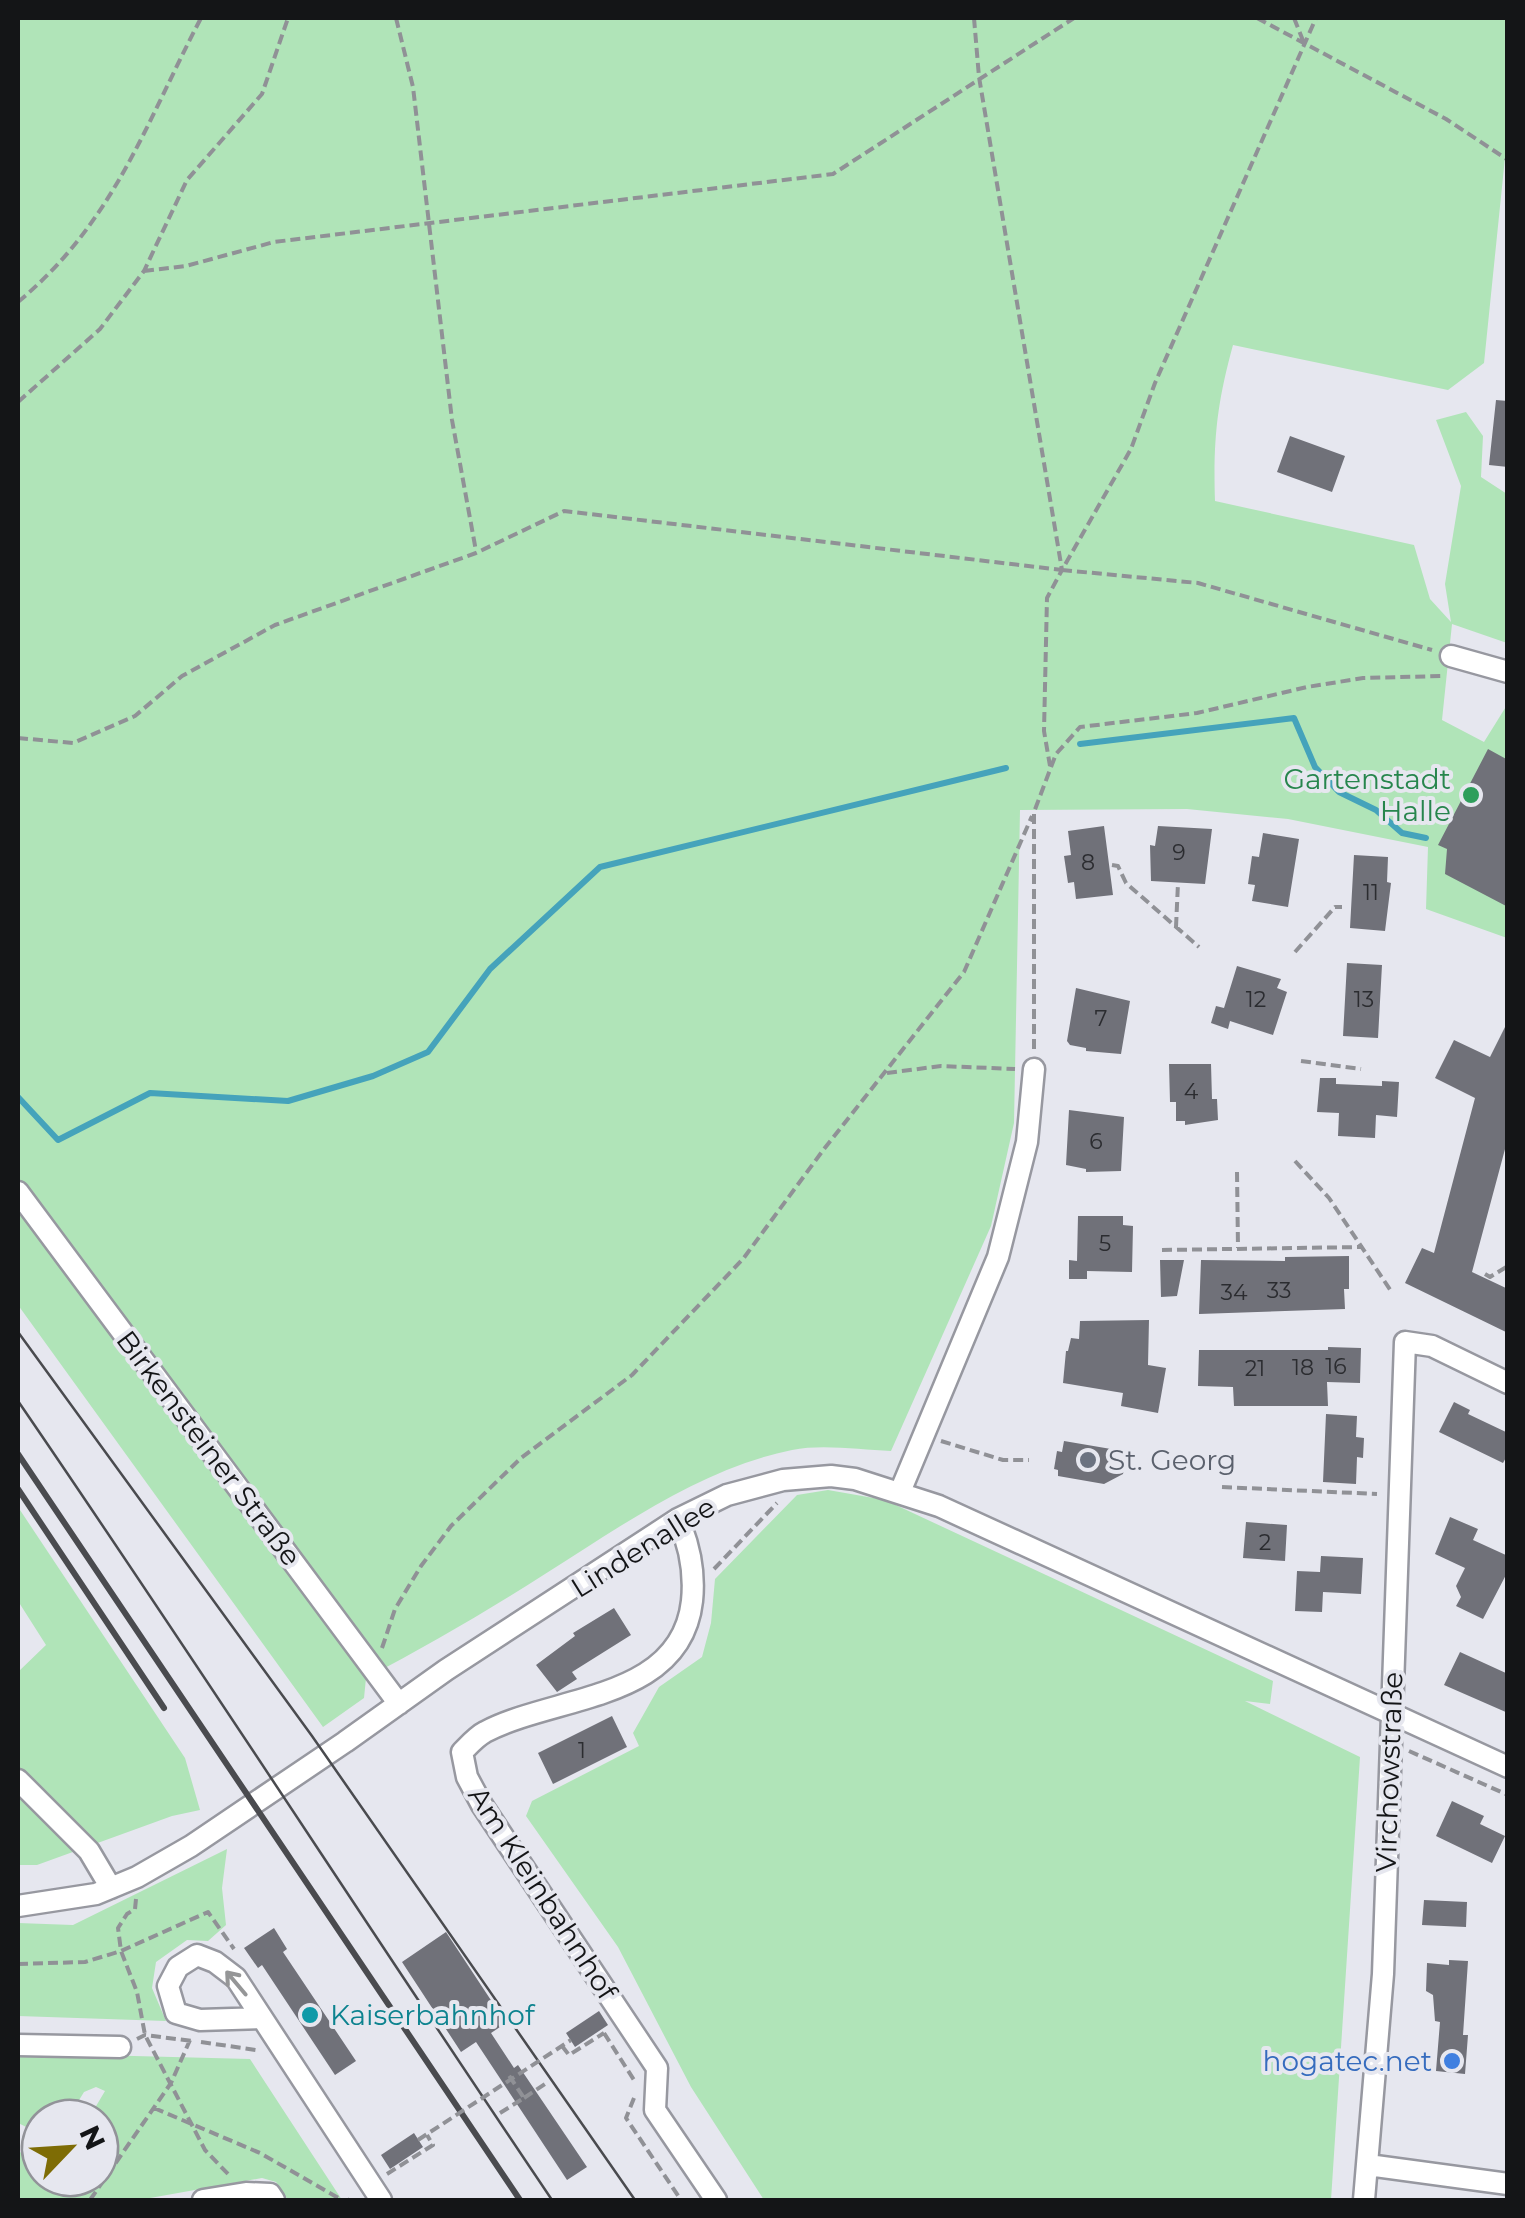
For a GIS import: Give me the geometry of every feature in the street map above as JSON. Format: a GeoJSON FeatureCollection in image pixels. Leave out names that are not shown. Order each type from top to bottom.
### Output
{"type":"FeatureCollection","features":[{"type":"Feature","properties":{"kind":"street"},"geometry":{"type":"LineString","coordinates":[[1452,656],[1508,672]]}},
{"type":"Feature","properties":{"kind":"street"},"geometry":{"type":"LineString","coordinates":[[900,1492],[998,1257],[1027,1142],[1034,1069]]}},
{"type":"Feature","properties":{"kind":"street","name":"Birkensteiner Straße"},"geometry":{"type":"LineString","coordinates":[[18,1192],[399,1704]]}},
{"type":"Feature","properties":{"kind":"street","name":"Virchowstraße"},"geometry":{"type":"LineString","coordinates":[[1364,2200],[1382,1974],[1406,1342],[1432,1346],[1508,1384]]}},
{"type":"Feature","properties":{"kind":"street","name":"Lindenallee"},"geometry":{"type":"LineString","coordinates":[[18,1906],[70,1900],[137,1877],[191,1846],[678,1519],[727,1494],[783,1480],[832,1476],[855,1479],[939,1506],[1508,1767]]}},
{"type":"Feature","properties":{"kind":"street","name":"Am Kleinbahnhof"},"geometry":{"type":"LineString","coordinates":[[678,1519],[688,1544],[693,1586],[684,1634],[672,1653],[655,1669],[620,1686],[483,1732],[462,1752],[467,1777],[482,1805],[656,2068],[655,2110],[716,2200]]}},
{"type":"Feature","properties":{"kind":"street"},"geometry":{"type":"LineString","coordinates":[[18,1780],[88,1851],[110,1888]]}},
{"type":"Feature","properties":{"kind":"street"},"geometry":{"type":"LineString","coordinates":[[261,2018],[200,2020],[176,2013],[168,1986],[178,1967],[198,1955],[216,1962],[236,1978],[381,2200]]}},
{"type":"Feature","properties":{"kind":"street"},"geometry":{"type":"LineString","coordinates":[[18,2044],[120,2047]]}},
{"type":"Feature","properties":{"kind":"street"},"geometry":{"type":"LineString","coordinates":[[1368,2165],[1508,2184]]}},
{"type":"Feature","properties":{"kind":"street"},"geometry":{"type":"LineString","coordinates":[[202,2200],[246,2192],[272,2197]]}},
{"type":"Feature","properties":{"kind":"path"},"geometry":{"type":"LineString","coordinates":[[18,302],[50,276],[89,230],[140,142],[201,18]]}},
{"type":"Feature","properties":{"kind":"path"},"geometry":{"type":"LineString","coordinates":[[18,402],[100,329],[144,271],[187,180],[262,94],[288,18]]}},
{"type":"Feature","properties":{"kind":"path"},"geometry":{"type":"LineString","coordinates":[[396,18],[413,87],[452,420],[476,554]]}},
{"type":"Feature","properties":{"kind":"path"},"geometry":{"type":"LineString","coordinates":[[974,18],[978,77],[1062,570]]}},
{"type":"Feature","properties":{"kind":"path"},"geometry":{"type":"LineString","coordinates":[[144,271],[186,266],[274,242],[833,174],[1074,18]]}},
{"type":"Feature","properties":{"kind":"path"},"geometry":{"type":"LineString","coordinates":[[1257,18],[1446,119],[1508,160]]}},
{"type":"Feature","properties":{"kind":"path"},"geometry":{"type":"LineString","coordinates":[[1294,18],[1304,43]]}},
{"type":"Feature","properties":{"kind":"path"},"geometry":{"type":"LineString","coordinates":[[1051,769],[1044,731],[1047,598],[1130,448],[1316,18]]}},
{"type":"Feature","properties":{"kind":"path"},"geometry":{"type":"LineString","coordinates":[[18,738],[73,743],[135,716],[182,676],[275,625],[476,554],[564,510],[1198,583],[1452,656],[1445,676],[1363,678],[1196,713],[1080,726],[1056,754],[964,972],[824,1149],[744,1259],[632,1375],[521,1458],[451,1526],[395,1610],[380,1657]]}},
{"type":"Feature","properties":{"kind":"path"},"geometry":{"type":"LineString","coordinates":[[887,1073],[940,1066],[1034,1069],[1034,812]]}},
{"type":"Feature","properties":{"kind":"path"},"geometry":{"type":"LineString","coordinates":[[1112,865],[1118,866],[1126,883],[1198,947]]}},
{"type":"Feature","properties":{"kind":"path"},"geometry":{"type":"LineString","coordinates":[[1176,927],[1178,882]]}},
{"type":"Feature","properties":{"kind":"path"},"geometry":{"type":"LineString","coordinates":[[1295,952],[1335,907],[1342,907]]}},
{"type":"Feature","properties":{"kind":"path"},"geometry":{"type":"LineString","coordinates":[[1300,1061],[1362,1068]]}},
{"type":"Feature","properties":{"kind":"path"},"geometry":{"type":"LineString","coordinates":[[1296,1162],[1328,1198],[1391,1291]]}},
{"type":"Feature","properties":{"kind":"path"},"geometry":{"type":"LineString","coordinates":[[1236,1172],[1238,1248]]}},
{"type":"Feature","properties":{"kind":"path"},"geometry":{"type":"LineString","coordinates":[[1162,1250],[1363,1247]]}},
{"type":"Feature","properties":{"kind":"path"},"geometry":{"type":"LineString","coordinates":[[1485,1274],[1490,1277],[1508,1266]]}},
{"type":"Feature","properties":{"kind":"path"},"geometry":{"type":"LineString","coordinates":[[922,1434],[1003,1460],[1029,1460]]}},
{"type":"Feature","properties":{"kind":"path"},"geometry":{"type":"LineString","coordinates":[[1222,1487],[1400,1496]]}},
{"type":"Feature","properties":{"kind":"path"},"geometry":{"type":"LineString","coordinates":[[693,1586],[783,1496],[771,1499]]}},
{"type":"Feature","properties":{"kind":"path"},"geometry":{"type":"LineString","coordinates":[[1389,1734],[1405,1749],[1508,1795]]}},
{"type":"Feature","properties":{"kind":"path"},"geometry":{"type":"LineString","coordinates":[[136,1894],[135,1909],[118,1928],[145,2036],[205,2150],[246,2192]]}},
{"type":"Feature","properties":{"kind":"path"},"geometry":{"type":"LineString","coordinates":[[18,1964],[85,1962],[121,1951],[208,1912],[230,1942]]}},
{"type":"Feature","properties":{"kind":"path"},"geometry":{"type":"LineString","coordinates":[[562,2046],[569,2056],[625,2020]]}},
{"type":"Feature","properties":{"kind":"path"},"geometry":{"type":"LineString","coordinates":[[120,2047],[145,2036],[256,2050]]}},
{"type":"Feature","properties":{"kind":"path"},"geometry":{"type":"LineString","coordinates":[[90,2200],[170,2084],[190,2040]]}},
{"type":"Feature","properties":{"kind":"path"},"geometry":{"type":"LineString","coordinates":[[418,2140],[510,2076],[571,2040]]}},
{"type":"Feature","properties":{"kind":"path"},"geometry":{"type":"LineString","coordinates":[[510,2076],[524,2098]]}},
{"type":"Feature","properties":{"kind":"path"},"geometry":{"type":"LineString","coordinates":[[500,2114],[548,2082]]}},
{"type":"Feature","properties":{"kind":"path"},"geometry":{"type":"LineString","coordinates":[[154,2108],[260,2153],[346,2200]]}},
{"type":"Feature","properties":{"kind":"path"},"geometry":{"type":"LineString","coordinates":[[382,2177],[433,2144],[426,2135]]}},
{"type":"Feature","properties":{"kind":"green space"},"geometry":{"type":"Polygon","coordinates":[[[18,18],[1507,18],[1507,138],[1484,363],[1448,390],[1233,345],[1217,422],[1215,501],[1414,545],[1430,599],[1451,622],[1445,584],[1461,486],[1436,420],[1466,412],[1483,436],[1481,477],[1507,494],[1507,643],[1452,624],[1442,720],[1484,742],[1507,705],[1507,938],[1426,909],[1428,847],[1288,819],[1187,809],[1020,810],[1014,1123],[991,1226],[891,1451],[829,1447],[792,1450],[694,1484],[479,1615],[366,1678],[364,1698],[323,1727],[18,1305],[18,18]]]}},
{"type":"Feature","properties":{"kind":"green space"},"geometry":{"type":"Polygon","coordinates":[[[828,1490],[885,1500],[1273,1681],[1270,1704],[1245,1701],[1360,1757],[1331,2200],[764,2200],[691,2087],[618,1947],[526,1816],[532,1801],[639,1746],[633,1733],[659,1687],[702,1657],[711,1623],[715,1579],[797,1495],[828,1490]]]}},
{"type":"Feature","properties":{"kind":"green space"},"geometry":{"type":"Polygon","coordinates":[[[18,1507],[185,1758],[200,1810],[172,1816],[37,1865],[18,1865],[18,1672],[46,1645],[18,1601],[18,1507]]]}},
{"type":"Feature","properties":{"kind":"green space"},"geometry":{"type":"Polygon","coordinates":[[[227,1849],[222,1888],[226,1925],[208,1941],[187,1940],[156,1962],[152,1988],[166,2021],[18,2016],[18,1923],[73,1925],[227,1849]]]}},
{"type":"Feature","properties":{"kind":"green space"},"geometry":{"type":"Polygon","coordinates":[[[18,2053],[250,2059],[342,2200],[288,2200],[276,2182],[262,2178],[139,2200],[18,2200],[20,2153],[20,2198],[120,2198],[120,2098],[101,2098],[105,2091],[96,2087],[80,2098],[20,2098],[18,2123],[18,2053]]]}},
{"type":"Feature","properties":{"kind":"building"},"geometry":{"type":"Polygon","coordinates":[[[1496,400],[1508,401],[1508,467],[1489,465],[1496,400]]]}},
{"type":"Feature","properties":{"kind":"building"},"geometry":{"type":"Polygon","coordinates":[[[1290,436],[1345,456],[1332,492],[1277,472],[1290,436]]]}},
{"type":"Feature","properties":{"kind":"building","name":"Gartenstadt Halle"},"geometry":{"type":"Polygon","coordinates":[[[1488,749],[1508,760],[1508,907],[1445,874],[1447,849],[1438,845],[1488,749]]]}},
{"type":"Feature","properties":{"kind":"building"},"geometry":{"type":"Polygon","coordinates":[[[1104,826],[1113,895],[1076,899],[1074,882],[1068,883],[1064,856],[1071,855],[1068,831],[1104,826]]]}},
{"type":"Feature","properties":{"kind":"building"},"geometry":{"type":"Polygon","coordinates":[[[1158,826],[1212,829],[1205,884],[1151,881],[1150,845],[1155,846],[1158,826]]]}},
{"type":"Feature","properties":{"kind":"building"},"geometry":{"type":"Polygon","coordinates":[[[1263,833],[1299,839],[1288,907],[1252,901],[1255,885],[1248,884],[1252,856],[1259,857],[1263,833]]]}},
{"type":"Feature","properties":{"kind":"building"},"geometry":{"type":"Polygon","coordinates":[[[1354,855],[1388,857],[1387,882],[1391,883],[1385,931],[1350,928],[1354,855]]]}},
{"type":"Feature","properties":{"kind":"building"},"geometry":{"type":"Polygon","coordinates":[[[1347,963],[1382,965],[1378,1038],[1343,1036],[1347,963]]]}},
{"type":"Feature","properties":{"kind":"building"},"geometry":{"type":"Polygon","coordinates":[[[1237,966],[1281,979],[1277,988],[1287,992],[1273,1035],[1230,1021],[1228,1029],[1211,1023],[1216,1006],[1224,1008],[1237,966]]]}},
{"type":"Feature","properties":{"kind":"building"},"geometry":{"type":"Polygon","coordinates":[[[1076,988],[1130,1001],[1121,1054],[1086,1051],[1067,1041],[1076,988]]]}},
{"type":"Feature","properties":{"kind":"building"},"geometry":{"type":"Polygon","coordinates":[[[1508,1021],[1508,1138],[1472,1272],[1508,1289],[1508,1333],[1405,1283],[1422,1248],[1434,1253],[1475,1098],[1435,1078],[1454,1040],[1490,1057],[1508,1021]]]}},
{"type":"Feature","properties":{"kind":"building"},"geometry":{"type":"Polygon","coordinates":[[[1169,1064],[1211,1064],[1212,1099],[1217,1099],[1218,1120],[1185,1125],[1185,1121],[1176,1121],[1176,1102],[1170,1102],[1169,1064]]]}},
{"type":"Feature","properties":{"kind":"building"},"geometry":{"type":"Polygon","coordinates":[[[1320,1078],[1336,1078],[1336,1084],[1382,1086],[1382,1081],[1399,1082],[1397,1117],[1376,1115],[1375,1138],[1338,1136],[1339,1113],[1317,1112],[1320,1078]]]}},
{"type":"Feature","properties":{"kind":"building"},"geometry":{"type":"Polygon","coordinates":[[[1069,1110],[1124,1117],[1121,1171],[1086,1172],[1066,1165],[1069,1110]]]}},
{"type":"Feature","properties":{"kind":"building"},"geometry":{"type":"Polygon","coordinates":[[[1078,1216],[1123,1216],[1123,1225],[1133,1226],[1132,1272],[1087,1271],[1087,1279],[1069,1279],[1069,1260],[1077,1261],[1078,1216]]]}},
{"type":"Feature","properties":{"kind":"building"},"geometry":{"type":"Polygon","coordinates":[[[1349,1256],[1345,1309],[1199,1314],[1201,1260],[1285,1261],[1285,1257],[1349,1256]]]}},
{"type":"Feature","properties":{"kind":"building"},"geometry":{"type":"Polygon","coordinates":[[[1160,1260],[1184,1260],[1177,1296],[1161,1297],[1160,1260]]]}},
{"type":"Feature","properties":{"kind":"building"},"geometry":{"type":"Polygon","coordinates":[[[1149,1320],[1148,1365],[1166,1368],[1158,1413],[1121,1406],[1123,1393],[1063,1383],[1066,1351],[1071,1338],[1079,1339],[1080,1321],[1149,1320]]]}},
{"type":"Feature","properties":{"kind":"building"},"geometry":{"type":"Polygon","coordinates":[[[1361,1348],[1360,1383],[1327,1382],[1328,1406],[1234,1406],[1233,1387],[1198,1386],[1199,1350],[1361,1348]]]}},
{"type":"Feature","properties":{"kind":"building"},"geometry":{"type":"Polygon","coordinates":[[[1454,1402],[1470,1410],[1468,1414],[1508,1433],[1508,1454],[1503,1463],[1439,1432],[1454,1402]]]}},
{"type":"Feature","properties":{"kind":"building"},"geometry":{"type":"Polygon","coordinates":[[[1326,1414],[1357,1416],[1356,1437],[1364,1438],[1363,1458],[1357,1457],[1356,1484],[1323,1482],[1326,1414]]]}},
{"type":"Feature","properties":{"kind":"building","name":"St. Georg"},"geometry":{"type":"Polygon","coordinates":[[[1064,1441],[1111,1449],[1125,1464],[1123,1474],[1104,1484],[1058,1476],[1054,1469],[1057,1451],[1062,1452],[1064,1441]]]}},
{"type":"Feature","properties":{"kind":"building"},"geometry":{"type":"Polygon","coordinates":[[[1450,1517],[1478,1529],[1473,1540],[1508,1556],[1508,1571],[1483,1619],[1456,1606],[1461,1597],[1456,1586],[1465,1568],[1435,1554],[1450,1517]]]}},
{"type":"Feature","properties":{"kind":"building"},"geometry":{"type":"Polygon","coordinates":[[[1246,1522],[1287,1525],[1285,1561],[1243,1558],[1246,1522]]]}},
{"type":"Feature","properties":{"kind":"building"},"geometry":{"type":"Polygon","coordinates":[[[1321,1556],[1363,1558],[1361,1594],[1323,1592],[1322,1612],[1295,1611],[1297,1571],[1320,1572],[1321,1556]]]}},
{"type":"Feature","properties":{"kind":"building"},"geometry":{"type":"Polygon","coordinates":[[[614,1608],[631,1635],[572,1672],[577,1679],[557,1692],[536,1665],[575,1636],[573,1633],[614,1608]]]}},
{"type":"Feature","properties":{"kind":"building"},"geometry":{"type":"Polygon","coordinates":[[[1460,1652],[1508,1674],[1508,1713],[1444,1685],[1460,1652]]]}},
{"type":"Feature","properties":{"kind":"building"},"geometry":{"type":"Polygon","coordinates":[[[612,1716],[627,1747],[553,1784],[538,1753],[612,1716]]]}},
{"type":"Feature","properties":{"kind":"building"},"geometry":{"type":"Polygon","coordinates":[[[1452,1801],[1484,1816],[1480,1824],[1505,1836],[1492,1863],[1436,1836],[1452,1801]]]}},
{"type":"Feature","properties":{"kind":"building"},"geometry":{"type":"Polygon","coordinates":[[[1424,1900],[1467,1902],[1466,1927],[1422,1925],[1424,1900]]]}},
{"type":"Feature","properties":{"kind":"building","name":"Kaiserbahnhof"},"geometry":{"type":"Polygon","coordinates":[[[274,1928],[287,1949],[283,1952],[356,2061],[335,2075],[262,1965],[258,1968],[244,1948],[274,1928]]]}},
{"type":"Feature","properties":{"kind":"building"},"geometry":{"type":"Polygon","coordinates":[[[446,1932],[506,2023],[491,2033],[514,2068],[518,2065],[587,2167],[567,2180],[476,2042],[461,2052],[402,1962],[446,1932]]]}},
{"type":"Feature","properties":{"kind":"building"},"geometry":{"type":"Polygon","coordinates":[[[1449,1960],[1468,1961],[1463,2035],[1468,2035],[1465,2074],[1436,2071],[1440,2022],[1435,2021],[1433,1995],[1426,1991],[1427,1963],[1449,1965],[1449,1960]]]}},
{"type":"Feature","properties":{"kind":"building"},"geometry":{"type":"Polygon","coordinates":[[[599,2011],[608,2025],[575,2047],[566,2033],[599,2011]]]}},
{"type":"Feature","properties":{"kind":"building"},"geometry":{"type":"Polygon","coordinates":[[[414,2133],[423,2147],[390,2169],[381,2155],[414,2133]]]}},
{"type":"Feature","properties":{"kind":"waterway"},"geometry":{"type":"LineString","coordinates":[[1080,744],[1294,718],[1315,767],[1339,792],[1376,810],[1402,833],[1426,838]]}},
{"type":"Feature","properties":{"kind":"waterway"},"geometry":{"type":"LineString","coordinates":[[18,1097],[58,1140],[150,1093],[288,1101],[373,1076],[428,1052],[490,969],[600,867],[1006,768]]}},
{"type":"Feature","properties":{"kind":"tram line"},"geometry":{"type":"LineString","coordinates":[[18,1332],[312,1736],[635,2200]]}},
{"type":"Feature","properties":{"kind":"tram line"},"geometry":{"type":"LineString","coordinates":[[18,1401],[552,2200]]}},
{"type":"Feature","properties":{"kind":"railway"},"geometry":{"type":"LineString","coordinates":[[18,1454],[520,2200]]}},
{"type":"Feature","properties":{"kind":"railway"},"geometry":{"type":"LineString","coordinates":[[18,1489],[164,1708]]}},
{"type":"Feature","properties":{"kind":"place","name":"Gartenstadt Halle"},"geometry":{"type":"Point","coordinates":[1471,795]}},
{"type":"Feature","properties":{"kind":"place","name":"St. Georg"},"geometry":{"type":"Point","coordinates":[1088,1460]}},
{"type":"Feature","properties":{"kind":"place","name":"Kaiserbahnhof"},"geometry":{"type":"Point","coordinates":[310,2015]}},
{"type":"Feature","properties":{"kind":"place","name":"hogatec.net"},"geometry":{"type":"Point","coordinates":[1452,2061]}}]}
